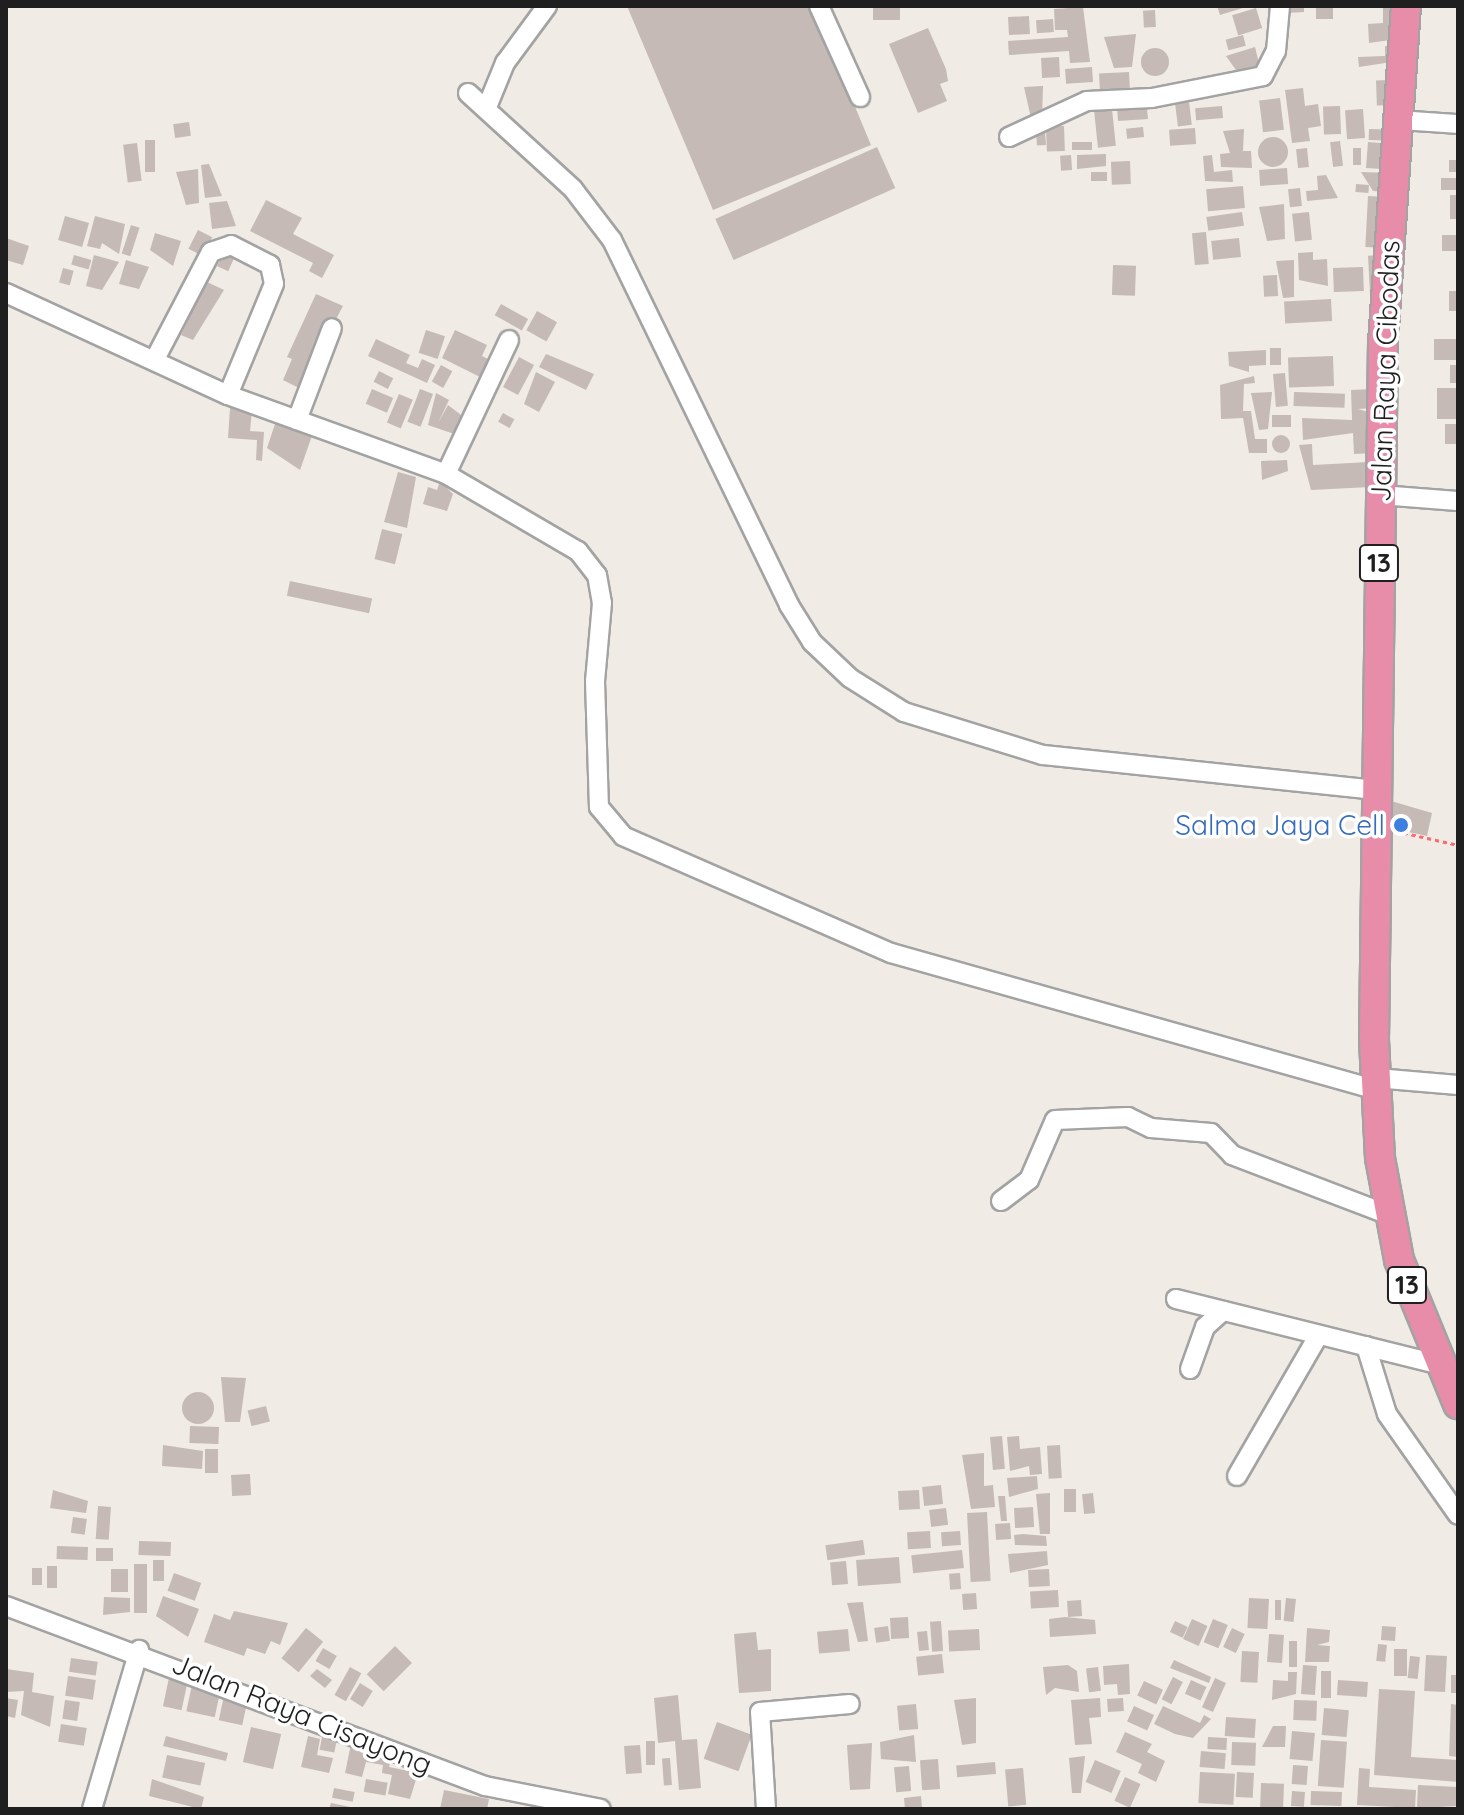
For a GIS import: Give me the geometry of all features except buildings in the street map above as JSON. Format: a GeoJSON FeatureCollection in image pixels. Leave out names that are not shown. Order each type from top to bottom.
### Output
{"type":"FeatureCollection","features":[{"type":"Feature","properties":{"kind":"highway","name":"Jalan Raya Cibodas"},"geometry":{"type":"LineString","coordinates":[[1389,1215],[1377,1121],[1373,826],[1380,495],[1406,6]]}},
{"type":"Feature","properties":{"kind":"highway","name":"13"},"geometry":{"type":"LineString","coordinates":[[1389,1215],[1437,1364],[1458,1404]]}},
{"type":"Feature","properties":{"kind":"street"},"geometry":{"type":"LineString","coordinates":[[487,107],[505,63],[547,6]]}},
{"type":"Feature","properties":{"kind":"street"},"geometry":{"type":"LineString","coordinates":[[819,6],[860,97]]}},
{"type":"Feature","properties":{"kind":"street"},"geometry":{"type":"LineString","coordinates":[[1009,137],[1087,101],[1152,98],[1263,76],[1276,51],[1280,6]]}},
{"type":"Feature","properties":{"kind":"street"},"geometry":{"type":"LineString","coordinates":[[468,93],[487,107],[573,189],[612,240],[789,605],[812,642],[850,678],[904,712],[1043,755],[1374,790]]}},
{"type":"Feature","properties":{"kind":"street"},"geometry":{"type":"LineString","coordinates":[[1399,120],[1458,124]]}},
{"type":"Feature","properties":{"kind":"street"},"geometry":{"type":"LineString","coordinates":[[155,359],[211,252],[231,245],[270,265],[274,284],[228,395]]}},
{"type":"Feature","properties":{"kind":"street"},"geometry":{"type":"LineString","coordinates":[[6,293],[228,395],[446,474],[578,551],[597,575],[599,807],[623,836],[891,953],[1376,1084],[1458,1085]]}},
{"type":"Feature","properties":{"kind":"street"},"geometry":{"type":"LineString","coordinates":[[297,420],[332,328]]}},
{"type":"Feature","properties":{"kind":"street"},"geometry":{"type":"LineString","coordinates":[[446,474],[509,340]]}},
{"type":"Feature","properties":{"kind":"street"},"geometry":{"type":"LineString","coordinates":[[1380,495],[1458,501]]}},
{"type":"Feature","properties":{"kind":"street"},"geometry":{"type":"LineString","coordinates":[[1001,1201],[1029,1180],[1055,1120],[1128,1117],[1151,1128],[1211,1133],[1232,1155],[1389,1215]]}},
{"type":"Feature","properties":{"kind":"street"},"geometry":{"type":"LineString","coordinates":[[1176,1299],[1317,1338],[1366,1346],[1437,1364]]}},
{"type":"Feature","properties":{"kind":"street"},"geometry":{"type":"LineString","coordinates":[[1190,1369],[1205,1327],[1223,1311]]}},
{"type":"Feature","properties":{"kind":"street"},"geometry":{"type":"LineString","coordinates":[[1237,1476],[1317,1338]]}},
{"type":"Feature","properties":{"kind":"street"},"geometry":{"type":"LineString","coordinates":[[1366,1346],[1387,1414],[1458,1515]]}},
{"type":"Feature","properties":{"kind":"street","name":"Jalan Raya Cisayong"},"geometry":{"type":"LineString","coordinates":[[6,1606],[139,1650],[485,1786],[576,1807],[601,1809]]}},
{"type":"Feature","properties":{"kind":"street"},"geometry":{"type":"LineString","coordinates":[[92,1809],[139,1650]]}},
{"type":"Feature","properties":{"kind":"street"},"geometry":{"type":"LineString","coordinates":[[766,1809],[760,1712],[850,1704]]}},
{"type":"Feature","properties":{"kind":"path"},"geometry":{"type":"LineString","coordinates":[[1373,826],[1458,845]]}},
{"type":"Feature","properties":{"kind":"place","name":"Salma Jaya Cell"},"geometry":{"type":"Point","coordinates":[1401,825]}}]}
